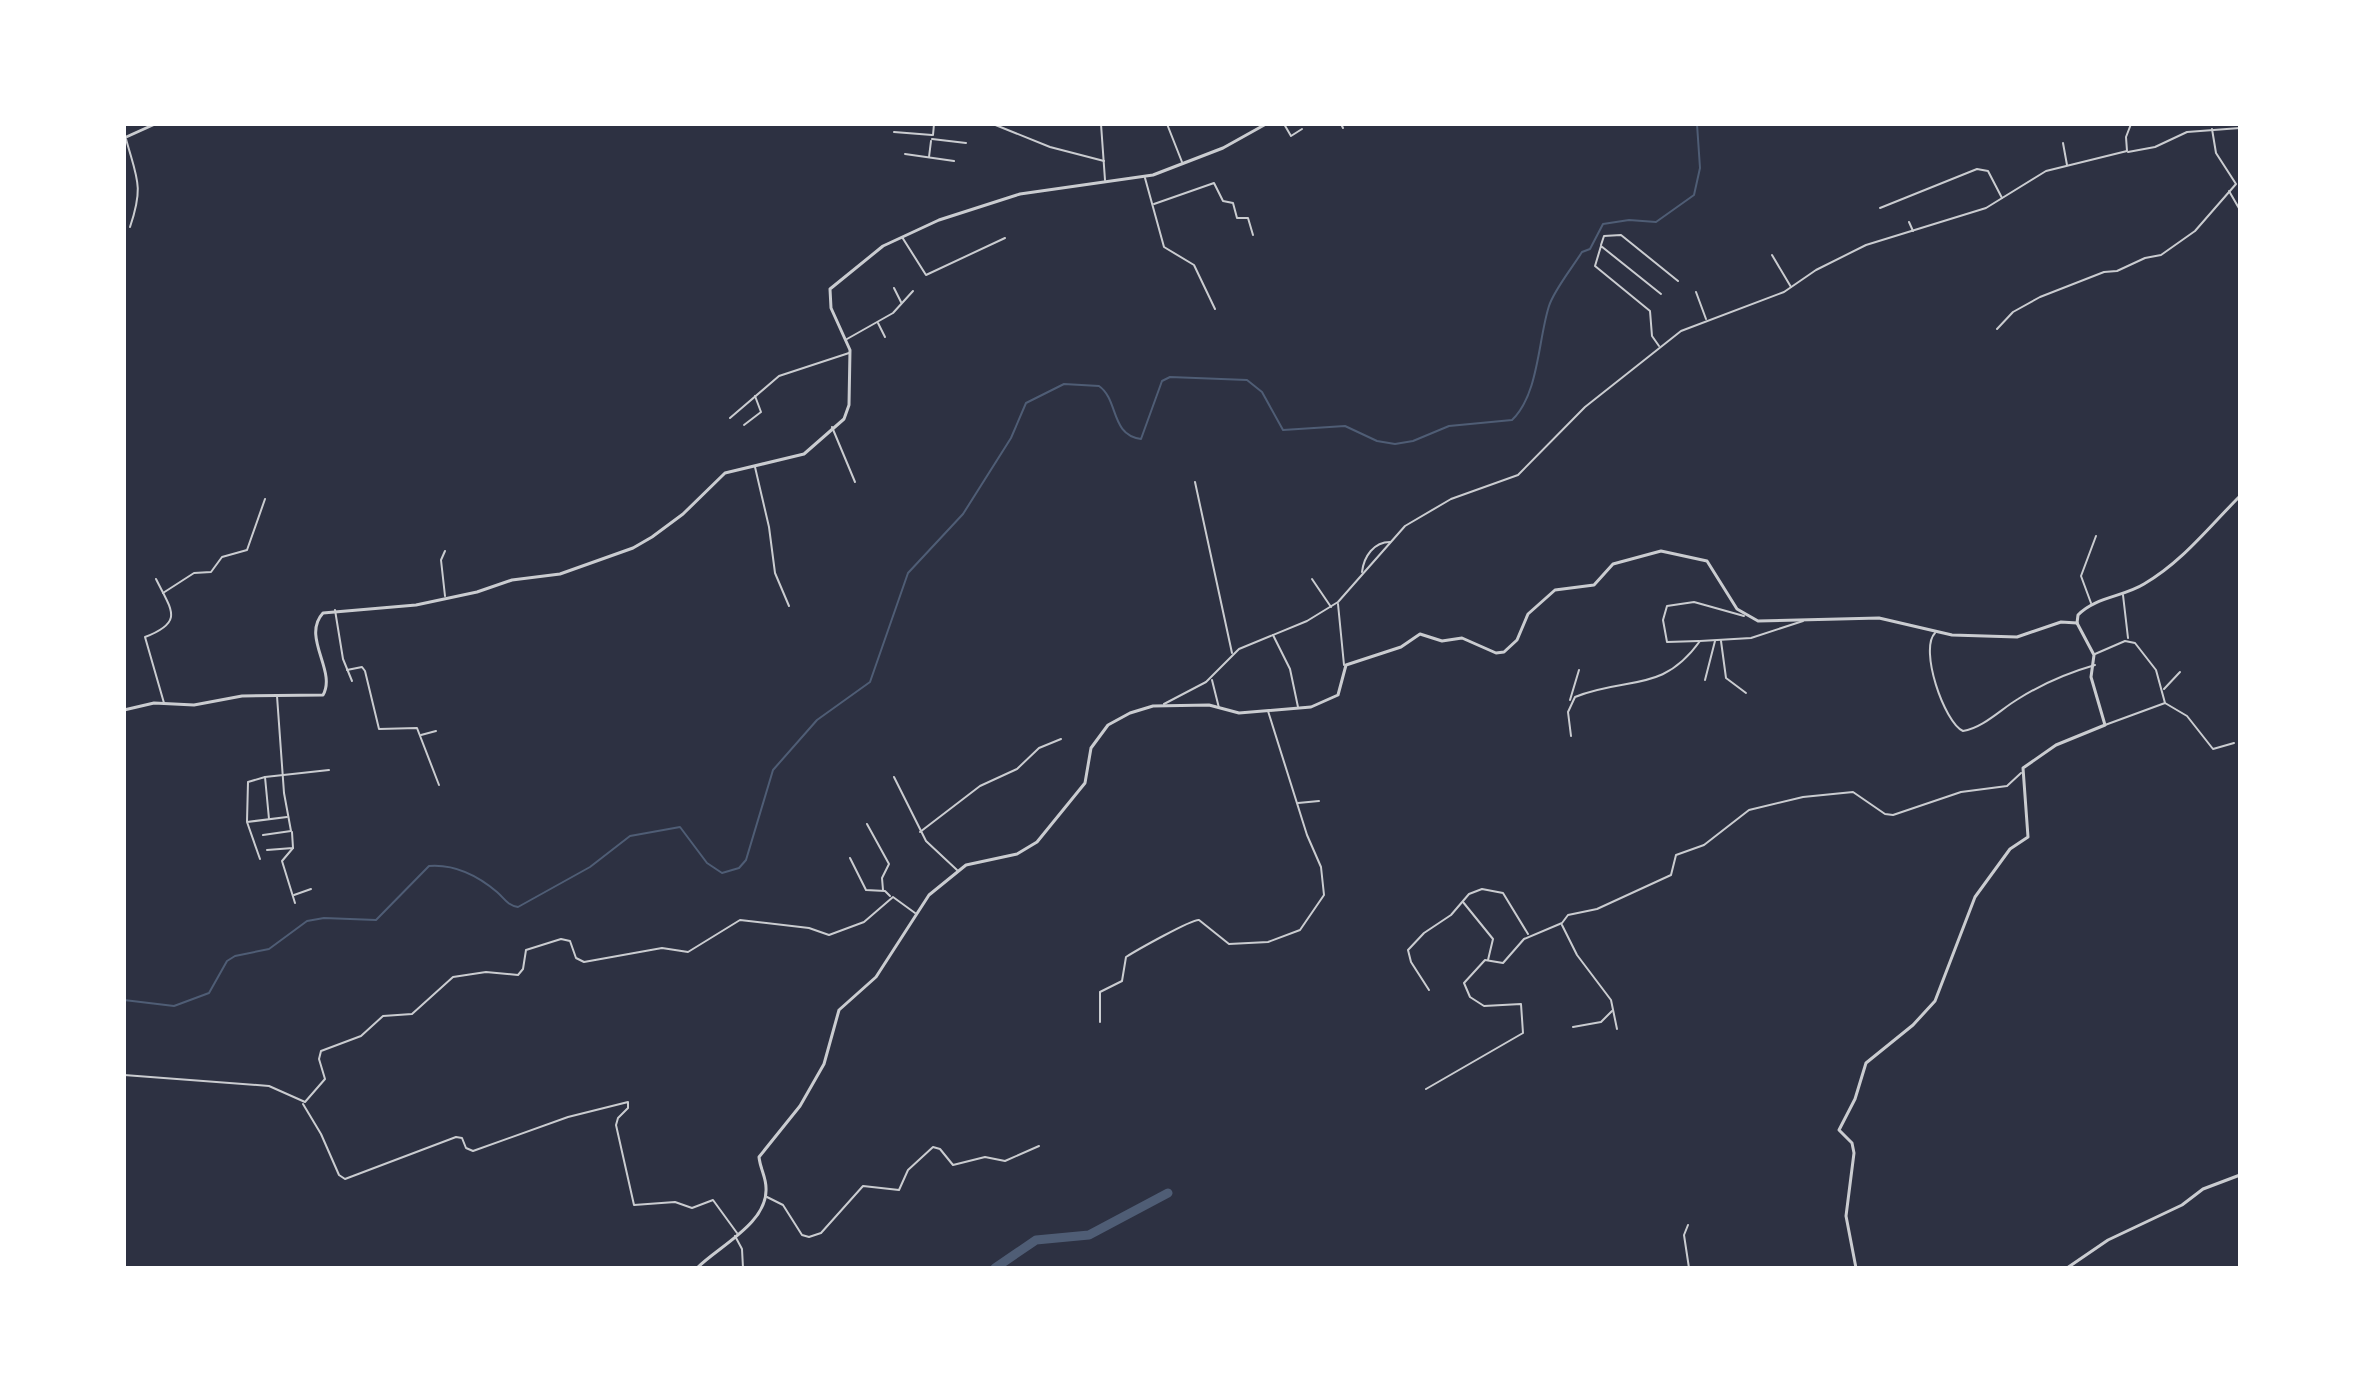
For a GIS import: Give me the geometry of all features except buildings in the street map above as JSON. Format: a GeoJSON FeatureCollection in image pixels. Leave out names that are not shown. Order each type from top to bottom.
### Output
{"type":"FeatureCollection","features":[{"type":"Feature","properties":{"kind":"street"},"geometry":{"type":"LineString","coordinates":[[130,227],[140,193],[137,168],[125,138],[155,124]]}},
{"type":"Feature","properties":{"kind":"street"},"geometry":{"type":"LineString","coordinates":[[929,157],[934,124]]}},
{"type":"Feature","properties":{"kind":"street"},"geometry":{"type":"LineString","coordinates":[[993,124],[1050,147],[1104,161]]}},
{"type":"Feature","properties":{"kind":"street"},"geometry":{"type":"LineString","coordinates":[[1101,124],[1105,181]]}},
{"type":"Feature","properties":{"kind":"street"},"geometry":{"type":"LineString","coordinates":[[1167,124],[1182,164]]}},
{"type":"Feature","properties":{"kind":"street"},"geometry":{"type":"LineString","coordinates":[[1252,124],[1257,129]]}},
{"type":"Feature","properties":{"kind":"street"},"geometry":{"type":"LineString","coordinates":[[124,710],[165,704],[194,705],[242,696],[314,696],[325,693],[327,683],[316,627],[323,613],[399,607],[477,592],[512,580],[553,577],[633,548],[683,514],[719,476],[804,454],[844,419],[848,410],[850,353],[831,308],[830,287],[901,236],[1009,196],[1145,176],[1182,164],[1266,124]]}},
{"type":"Feature","properties":{"kind":"street"},"geometry":{"type":"LineString","coordinates":[[1284,124],[1291,136],[1302,129]]}},
{"type":"Feature","properties":{"kind":"street"},"geometry":{"type":"LineString","coordinates":[[1341,124],[1343,128]]}},
{"type":"Feature","properties":{"kind":"street"},"geometry":{"type":"LineString","coordinates":[[2127,151],[2125,140],[2131,124]]}},
{"type":"Feature","properties":{"kind":"street"},"geometry":{"type":"LineString","coordinates":[[697,1268],[752,1221],[766,1197],[759,1162],[761,1151],[800,1106],[824,1064],[839,1010],[876,977],[916,913],[934,890],[957,870],[974,862],[1017,854],[1037,842],[1085,783],[1091,748],[1102,731],[1130,713],[1161,705],[1211,679],[1233,654],[1331,607],[1405,526],[1451,499],[1518,475],[1585,407],[1659,347],[1707,320],[1792,288],[1816,270],[1859,248],[1978,211],[2041,173],[2127,151],[2139,152],[2182,134],[2240,128]]}},
{"type":"Feature","properties":{"kind":"street"},"geometry":{"type":"LineString","coordinates":[[1997,329],[2013,312],[2040,297],[2104,272],[2117,271],[2145,258],[2161,255],[2195,231],[2236,182],[2218,157],[2212,129]]}},
{"type":"Feature","properties":{"kind":"street"},"geometry":{"type":"LineString","coordinates":[[894,132],[966,143]]}},
{"type":"Feature","properties":{"kind":"street"},"geometry":{"type":"LineString","coordinates":[[2063,143],[2067,166]]}},
{"type":"Feature","properties":{"kind":"street"},"geometry":{"type":"LineString","coordinates":[[905,154],[954,161]]}},
{"type":"Feature","properties":{"kind":"street"},"geometry":{"type":"LineString","coordinates":[[1880,208],[1977,169],[1988,171],[2002,199]]}},
{"type":"Feature","properties":{"kind":"street"},"geometry":{"type":"LineString","coordinates":[[1145,176],[1164,247],[1194,265],[1215,309]]}},
{"type":"Feature","properties":{"kind":"street"},"geometry":{"type":"LineString","coordinates":[[1153,205],[1214,183],[1223,201],[1234,204],[1237,218],[1249,219],[1253,235]]}},
{"type":"Feature","properties":{"kind":"street"},"geometry":{"type":"LineString","coordinates":[[2229,191],[2240,210]]}},
{"type":"Feature","properties":{"kind":"street"},"geometry":{"type":"LineString","coordinates":[[1909,222],[1914,233]]}},
{"type":"Feature","properties":{"kind":"street"},"geometry":{"type":"LineString","coordinates":[[1659,347],[1652,336],[1650,311],[1595,266],[1604,236],[1621,235],[1678,281]]}},
{"type":"Feature","properties":{"kind":"street"},"geometry":{"type":"LineString","coordinates":[[901,236],[926,275],[1005,238]]}},
{"type":"Feature","properties":{"kind":"street"},"geometry":{"type":"LineString","coordinates":[[1601,246],[1661,294]]}},
{"type":"Feature","properties":{"kind":"street"},"geometry":{"type":"LineString","coordinates":[[1772,255],[1792,288]]}},
{"type":"Feature","properties":{"kind":"street"},"geometry":{"type":"LineString","coordinates":[[894,288],[901,303]]}},
{"type":"Feature","properties":{"kind":"street"},"geometry":{"type":"LineString","coordinates":[[846,340],[878,322],[913,291]]}},
{"type":"Feature","properties":{"kind":"street"},"geometry":{"type":"LineString","coordinates":[[1696,292],[1707,320]]}},
{"type":"Feature","properties":{"kind":"street"},"geometry":{"type":"LineString","coordinates":[[878,322],[885,337]]}},
{"type":"Feature","properties":{"kind":"street"},"geometry":{"type":"LineString","coordinates":[[730,418],[780,376],[850,353]]}},
{"type":"Feature","properties":{"kind":"street"},"geometry":{"type":"LineString","coordinates":[[744,425],[761,412],[754,395]]}},
{"type":"Feature","properties":{"kind":"street"},"geometry":{"type":"LineString","coordinates":[[832,427],[855,482]]}},
{"type":"Feature","properties":{"kind":"street"},"geometry":{"type":"LineString","coordinates":[[755,466],[770,531],[775,573],[789,606]]}},
{"type":"Feature","properties":{"kind":"street"},"geometry":{"type":"LineString","coordinates":[[1195,482],[1233,654]]}},
{"type":"Feature","properties":{"kind":"street"},"geometry":{"type":"LineString","coordinates":[[2105,725],[2091,677],[2094,655],[2077,623],[2078,615],[2092,604],[2146,584],[2185,554],[2240,496]]}},
{"type":"Feature","properties":{"kind":"street"},"geometry":{"type":"LineString","coordinates":[[163,593],[194,573],[211,572],[222,557],[247,550],[265,499]]}},
{"type":"Feature","properties":{"kind":"street"},"geometry":{"type":"LineString","coordinates":[[2092,604],[2081,576],[2096,536]]}},
{"type":"Feature","properties":{"kind":"street"},"geometry":{"type":"LineString","coordinates":[[1362,573],[1369,552],[1380,543],[1393,542]]}},
{"type":"Feature","properties":{"kind":"street"},"geometry":{"type":"LineString","coordinates":[[445,551],[441,560],[445,597]]}},
{"type":"Feature","properties":{"kind":"street"},"geometry":{"type":"LineString","coordinates":[[1344,667],[1401,647],[1420,634],[1442,641],[1462,638],[1496,653],[1504,652],[1517,640],[1528,614],[1555,590],[1594,585],[1613,564],[1655,551],[1674,552],[1707,561],[1744,616]]}},
{"type":"Feature","properties":{"kind":"street"},"geometry":{"type":"LineString","coordinates":[[156,579],[170,608],[169,624],[161,633],[145,637],[165,704]]}},
{"type":"Feature","properties":{"kind":"street"},"geometry":{"type":"LineString","coordinates":[[1312,579],[1331,607]]}},
{"type":"Feature","properties":{"kind":"street"},"geometry":{"type":"LineString","coordinates":[[2123,595],[2128,640],[2149,657],[2164,690],[2165,703]]}},
{"type":"Feature","properties":{"kind":"street"},"geometry":{"type":"LineString","coordinates":[[1161,705],[1219,708],[1236,714],[1319,705],[1338,695],[1344,667],[1338,602]]}},
{"type":"Feature","properties":{"kind":"street"},"geometry":{"type":"LineString","coordinates":[[1806,620],[1754,637],[1668,643],[1663,620],[1667,606],[1694,602],[1762,621],[1879,618],[1937,632],[2017,637],[2061,622],[2077,623]]}},
{"type":"Feature","properties":{"kind":"street"},"geometry":{"type":"LineString","coordinates":[[335,610],[352,681]]}},
{"type":"Feature","properties":{"kind":"street"},"geometry":{"type":"LineString","coordinates":[[1937,632],[1929,644],[1932,667],[1950,720],[1963,731],[1972,730],[2014,701],[2066,673],[2095,665]]}},
{"type":"Feature","properties":{"kind":"street"},"geometry":{"type":"LineString","coordinates":[[1273,634],[1290,669],[1298,708]]}},
{"type":"Feature","properties":{"kind":"street"},"geometry":{"type":"LineString","coordinates":[[1705,680],[1715,640]]}},
{"type":"Feature","properties":{"kind":"street"},"geometry":{"type":"LineString","coordinates":[[1722,640],[1721,660],[1727,681],[1746,693]]}},
{"type":"Feature","properties":{"kind":"street"},"geometry":{"type":"LineString","coordinates":[[2094,655],[2128,640]]}},
{"type":"Feature","properties":{"kind":"street"},"geometry":{"type":"LineString","coordinates":[[1570,701],[1595,690],[1660,677],[1680,664],[1700,641]]}},
{"type":"Feature","properties":{"kind":"street"},"geometry":{"type":"LineString","coordinates":[[347,670],[363,668],[377,728],[415,726],[439,785]]}},
{"type":"Feature","properties":{"kind":"street"},"geometry":{"type":"LineString","coordinates":[[1571,736],[1570,701],[1579,670]]}},
{"type":"Feature","properties":{"kind":"street"},"geometry":{"type":"LineString","coordinates":[[2164,690],[2180,672]]}},
{"type":"Feature","properties":{"kind":"street"},"geometry":{"type":"LineString","coordinates":[[1211,679],[1219,708]]}},
{"type":"Feature","properties":{"kind":"street"},"geometry":{"type":"LineString","coordinates":[[277,695],[282,775],[293,848],[282,861],[295,903]]}},
{"type":"Feature","properties":{"kind":"street"},"geometry":{"type":"LineString","coordinates":[[1488,961],[1496,965],[1503,963],[1529,936],[1562,923],[1568,915],[1597,909],[1671,875],[1676,855],[1704,845],[1736,818],[1758,806],[1850,792],[1864,797],[1885,814],[1893,815],[1961,792],[2007,786],[2029,762],[2049,749],[2165,703]]}},
{"type":"Feature","properties":{"kind":"street"},"geometry":{"type":"LineString","coordinates":[[2165,703],[2187,716],[2214,749],[2234,743]]}},
{"type":"Feature","properties":{"kind":"street"},"geometry":{"type":"LineString","coordinates":[[1100,1022],[1100,992],[1122,981],[1126,957],[1189,921],[1199,920],[1233,945],[1279,939],[1304,927],[1324,895],[1326,886],[1268,710]]}},
{"type":"Feature","properties":{"kind":"street"},"geometry":{"type":"LineString","coordinates":[[420,736],[436,731]]}},
{"type":"Feature","properties":{"kind":"street"},"geometry":{"type":"LineString","coordinates":[[920,832],[980,786],[1017,769],[1039,748],[1061,739]]}},
{"type":"Feature","properties":{"kind":"street"},"geometry":{"type":"LineString","coordinates":[[260,859],[247,822],[248,782],[265,777],[329,770]]}},
{"type":"Feature","properties":{"kind":"street"},"geometry":{"type":"LineString","coordinates":[[1856,1268],[1846,1216],[1854,1153],[1852,1143],[1839,1130],[1841,1121],[1855,1099],[1866,1063],[1913,1025],[1935,1001],[1975,897],[2010,849],[2028,837],[2029,824],[2021,773]]}},
{"type":"Feature","properties":{"kind":"street"},"geometry":{"type":"LineString","coordinates":[[265,777],[269,819]]}},
{"type":"Feature","properties":{"kind":"street"},"geometry":{"type":"LineString","coordinates":[[894,777],[920,832],[957,870]]}},
{"type":"Feature","properties":{"kind":"street"},"geometry":{"type":"LineString","coordinates":[[1297,803],[1319,801]]}},
{"type":"Feature","properties":{"kind":"street"},"geometry":{"type":"LineString","coordinates":[[247,822],[288,817]]}},
{"type":"Feature","properties":{"kind":"street"},"geometry":{"type":"LineString","coordinates":[[867,824],[889,864],[882,878],[883,890]]}},
{"type":"Feature","properties":{"kind":"street"},"geometry":{"type":"LineString","coordinates":[[263,835],[291,831]]}},
{"type":"Feature","properties":{"kind":"street"},"geometry":{"type":"LineString","coordinates":[[267,850],[293,848]]}},
{"type":"Feature","properties":{"kind":"street"},"geometry":{"type":"LineString","coordinates":[[850,858],[866,890],[883,890],[916,913]]}},
{"type":"Feature","properties":{"kind":"street"},"geometry":{"type":"LineString","coordinates":[[293,896],[311,889]]}},
{"type":"Feature","properties":{"kind":"street"},"geometry":{"type":"LineString","coordinates":[[1429,990],[1411,962],[1408,950],[1424,933],[1451,915],[1461,901],[1479,889],[1503,893],[1529,936]]}},
{"type":"Feature","properties":{"kind":"street"},"geometry":{"type":"LineString","coordinates":[[302,1102],[323,1085],[325,1074],[319,1059],[321,1051],[361,1036],[383,1016],[417,1011],[453,977],[486,972],[518,975],[529,949],[565,938],[573,945],[576,958],[584,962],[662,948],[688,952],[740,920],[806,927],[829,935],[864,922],[891,897]]}},
{"type":"Feature","properties":{"kind":"street"},"geometry":{"type":"LineString","coordinates":[[1426,1089],[1523,1033],[1521,1004],[1484,1006],[1467,993],[1466,978],[1488,961],[1493,939],[1461,901]]}},
{"type":"Feature","properties":{"kind":"street"},"geometry":{"type":"LineString","coordinates":[[1562,923],[1577,955],[1609,997],[1617,1029]]}},
{"type":"Feature","properties":{"kind":"street"},"geometry":{"type":"LineString","coordinates":[[1573,1027],[1601,1022],[1613,1011]]}},
{"type":"Feature","properties":{"kind":"street"},"geometry":{"type":"LineString","coordinates":[[124,1075],[269,1086],[302,1102],[321,1134],[339,1175],[345,1179],[456,1137],[462,1138],[469,1151],[476,1151],[568,1117],[628,1102],[616,1125],[634,1205],[675,1202],[692,1208],[713,1200],[736,1234],[742,1250],[743,1268]]}},
{"type":"Feature","properties":{"kind":"street"},"geometry":{"type":"LineString","coordinates":[[766,1197],[782,1205],[800,1232],[813,1237],[821,1233],[863,1186],[899,1190],[908,1170],[933,1147],[940,1149],[953,1165],[985,1157],[1005,1161],[1039,1146]]}},
{"type":"Feature","properties":{"kind":"street"},"geometry":{"type":"LineString","coordinates":[[2067,1268],[2108,1240],[2182,1205],[2203,1189],[2240,1175]]}},
{"type":"Feature","properties":{"kind":"street"},"geometry":{"type":"LineString","coordinates":[[1688,1225],[1684,1235],[1689,1268]]}},
{"type":"Feature","properties":{"kind":"waterway"},"geometry":{"type":"LineString","coordinates":[[124,1000],[174,1006],[209,993],[227,961],[235,956],[269,949],[307,921],[324,918],[376,920],[429,866],[448,867],[474,876],[518,907],[590,867],[630,836],[680,827],[707,863],[722,873],[739,868],[746,860],[773,770],[817,720],[870,682],[908,573],[963,514],[1011,438],[1026,403],[1064,384],[1099,386],[1110,400],[1124,431],[1141,439],[1162,381],[1170,377],[1247,380],[1262,392],[1283,430],[1345,426],[1377,441],[1395,444],[1413,441],[1449,426],[1512,420],[1521,409],[1533,381],[1551,300],[1582,252],[1590,249],[1603,224],[1629,220],[1656,222],[1694,195],[1700,168],[1697,124]]}},
{"type":"Feature","properties":{"kind":"waterway"},"geometry":{"type":"LineString","coordinates":[[995,1268],[1036,1240],[1089,1235],[1168,1193]]}}]}
